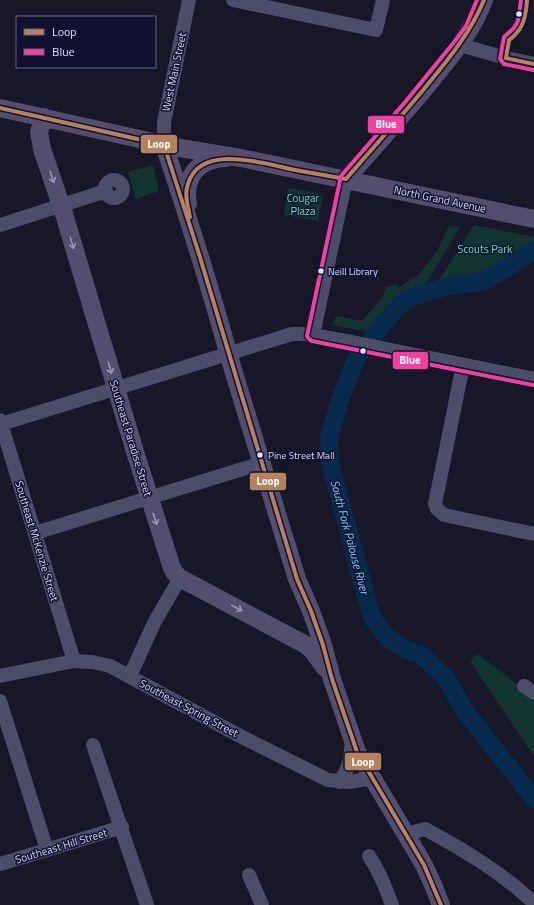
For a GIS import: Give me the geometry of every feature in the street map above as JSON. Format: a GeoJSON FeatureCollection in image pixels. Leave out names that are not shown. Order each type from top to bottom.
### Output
{"type":"FeatureCollection","features":[{"type":"Feature","properties":{"kind":"main road"},"geometry":{"type":"LineString","coordinates":[[346,179],[460,46],[471,29],[484,0]]}},
{"type":"Feature","properties":{"kind":"main road"},"geometry":{"type":"LineString","coordinates":[[0,108],[164,145],[241,158]]}},
{"type":"Feature","properties":{"kind":"main road","name":"Southeast Paradise Street"},"geometry":{"type":"LineString","coordinates":[[44,117],[39,132],[42,149],[61,206],[149,498],[169,561],[175,573],[180,578],[295,638],[312,650],[332,679]]}},
{"type":"Feature","properties":{"kind":"main road"},"geometry":{"type":"LineString","coordinates":[[164,145],[193,234],[297,579],[307,602],[326,656],[352,740],[357,752],[424,865],[440,905]]}},
{"type":"Feature","properties":{"kind":"main road"},"geometry":{"type":"LineString","coordinates":[[193,234],[186,190],[190,177],[203,165],[211,161],[221,158],[241,158]]}},
{"type":"Feature","properties":{"kind":"main road","name":"North Grand Avenue"},"geometry":{"type":"LineString","coordinates":[[241,158],[534,219]]}},
{"type":"Feature","properties":{"kind":"main road"},"geometry":{"type":"LineString","coordinates":[[295,638],[302,637],[306,632],[307,602]]}},
{"type":"Feature","properties":{"kind":"street","name":"West Main Street"},"geometry":{"type":"LineString","coordinates":[[164,145],[164,122],[189,0]]}},
{"type":"Feature","properties":{"kind":"street"},"geometry":{"type":"LineString","coordinates":[[233,0],[376,30],[382,0]]}},
{"type":"Feature","properties":{"kind":"street"},"geometry":{"type":"LineString","coordinates":[[460,46],[534,64]]}},
{"type":"Feature","properties":{"kind":"street"},"geometry":{"type":"LineString","coordinates":[[313,335],[346,179]]}},
{"type":"Feature","properties":{"kind":"street"},"geometry":{"type":"LineString","coordinates":[[0,225],[106,192]]}},
{"type":"Feature","properties":{"kind":"street"},"geometry":{"type":"LineString","coordinates":[[0,422],[287,335],[313,335],[534,379]]}},
{"type":"Feature","properties":{"kind":"street"},"geometry":{"type":"LineString","coordinates":[[463,365],[435,504],[437,509],[444,515],[534,534]]}},
{"type":"Feature","properties":{"kind":"street","name":"Southeast McKenzie Street"},"geometry":{"type":"LineString","coordinates":[[0,422],[74,661]]}},
{"type":"Feature","properties":{"kind":"street"},"geometry":{"type":"LineString","coordinates":[[35,533],[262,463]]}},
{"type":"Feature","properties":{"kind":"street"},"geometry":{"type":"LineString","coordinates":[[130,676],[154,623],[180,578]]}},
{"type":"Feature","properties":{"kind":"street","name":"Southeast Spring Street"},"geometry":{"type":"LineString","coordinates":[[0,676],[74,661],[92,662],[110,666],[168,698],[328,780],[350,782],[372,778]]}},
{"type":"Feature","properties":{"kind":"street"},"geometry":{"type":"LineString","coordinates":[[0,701],[47,850]]}},
{"type":"Feature","properties":{"kind":"street"},"geometry":{"type":"LineString","coordinates":[[339,782],[348,770],[352,740]]}},
{"type":"Feature","properties":{"kind":"street"},"geometry":{"type":"LineString","coordinates":[[93,745],[122,827],[147,905]]}},
{"type":"Feature","properties":{"kind":"street","name":"Southeast Hill Street"},"geometry":{"type":"LineString","coordinates":[[0,864],[122,827]]}},
{"type":"Feature","properties":{"kind":"street"},"geometry":{"type":"LineString","coordinates":[[406,834],[425,829],[480,860],[534,903]]}},
{"type":"Feature","properties":{"kind":"street"},"geometry":{"type":"LineString","coordinates":[[369,856],[383,879],[392,905]]}},
{"type":"Feature","properties":{"kind":"street"},"geometry":{"type":"LineString","coordinates":[[249,876],[262,905]]}},
{"type":"Feature","properties":{"kind":"green space"},"geometry":{"type":"Polygon","coordinates":[[[153,165],[159,191],[136,199],[128,172],[153,165]]]}},
{"type":"Feature","properties":{"kind":"green space","name":"Cougar Plaza"},"geometry":{"type":"Polygon","coordinates":[[[288,188],[323,194],[318,221],[284,215],[288,188]]]}},
{"type":"Feature","properties":{"kind":"green space","name":"Scouts Park"},"geometry":{"type":"Polygon","coordinates":[[[474,225],[534,237],[534,241],[491,271],[439,280],[474,225]]]}},
{"type":"Feature","properties":{"kind":"green space"},"geometry":{"type":"Polygon","coordinates":[[[449,226],[460,227],[424,287],[401,296],[372,333],[333,325],[336,316],[362,321],[382,298],[387,287],[396,284],[399,287],[417,276],[438,249],[449,226]]]}},
{"type":"Feature","properties":{"kind":"green space"},"geometry":{"type":"Polygon","coordinates":[[[478,654],[522,688],[534,700],[534,756],[470,661],[478,654]]]}},
{"type":"Feature","properties":{"kind":"waterway","name":"South Fork Palouse River"},"geometry":{"type":"LineString","coordinates":[[534,250],[483,282],[448,286],[412,297],[402,303],[393,312],[356,359],[340,400],[329,437],[330,463],[372,618],[387,637],[403,648],[421,655],[444,676],[467,714],[534,799]]}},
{"type":"Feature","properties":{"kind":"transit line","name":"Blue"},"geometry":{"type":"LineString","coordinates":[[477,0],[466,26],[455,41],[406,101],[341,176],[307,336],[312,341],[533,385]]}},
{"type":"Feature","properties":{"kind":"transit line","name":"Loop"},"geometry":{"type":"LineString","coordinates":[[190,217],[186,196],[188,184],[195,171],[206,163],[235,159],[346,179],[415,100],[449,58],[465,36],[484,0]]}},
{"type":"Feature","properties":{"kind":"transit line","name":"Blue"},"geometry":{"type":"LineString","coordinates":[[521,0],[518,21],[514,28],[504,37],[500,59],[504,64],[533,70]]}},
{"type":"Feature","properties":{"kind":"transit line","name":"Loop"},"geometry":{"type":"LineString","coordinates":[[527,0],[523,23],[518,32],[509,40],[506,58],[534,64]]}},
{"type":"Feature","properties":{"kind":"transit line","name":"Loop"},"geometry":{"type":"LineString","coordinates":[[0,108],[164,145],[199,254],[297,579],[311,611],[323,645],[332,679],[357,752],[424,865],[441,905]]}},
{"type":"Feature","properties":{"kind":"place","name":"Neill Library"},"geometry":{"type":"Point","coordinates":[321,271]}},
{"type":"Feature","properties":{"kind":"place","name":"Pine Street Mall"},"geometry":{"type":"Point","coordinates":[260,455]}}]}
